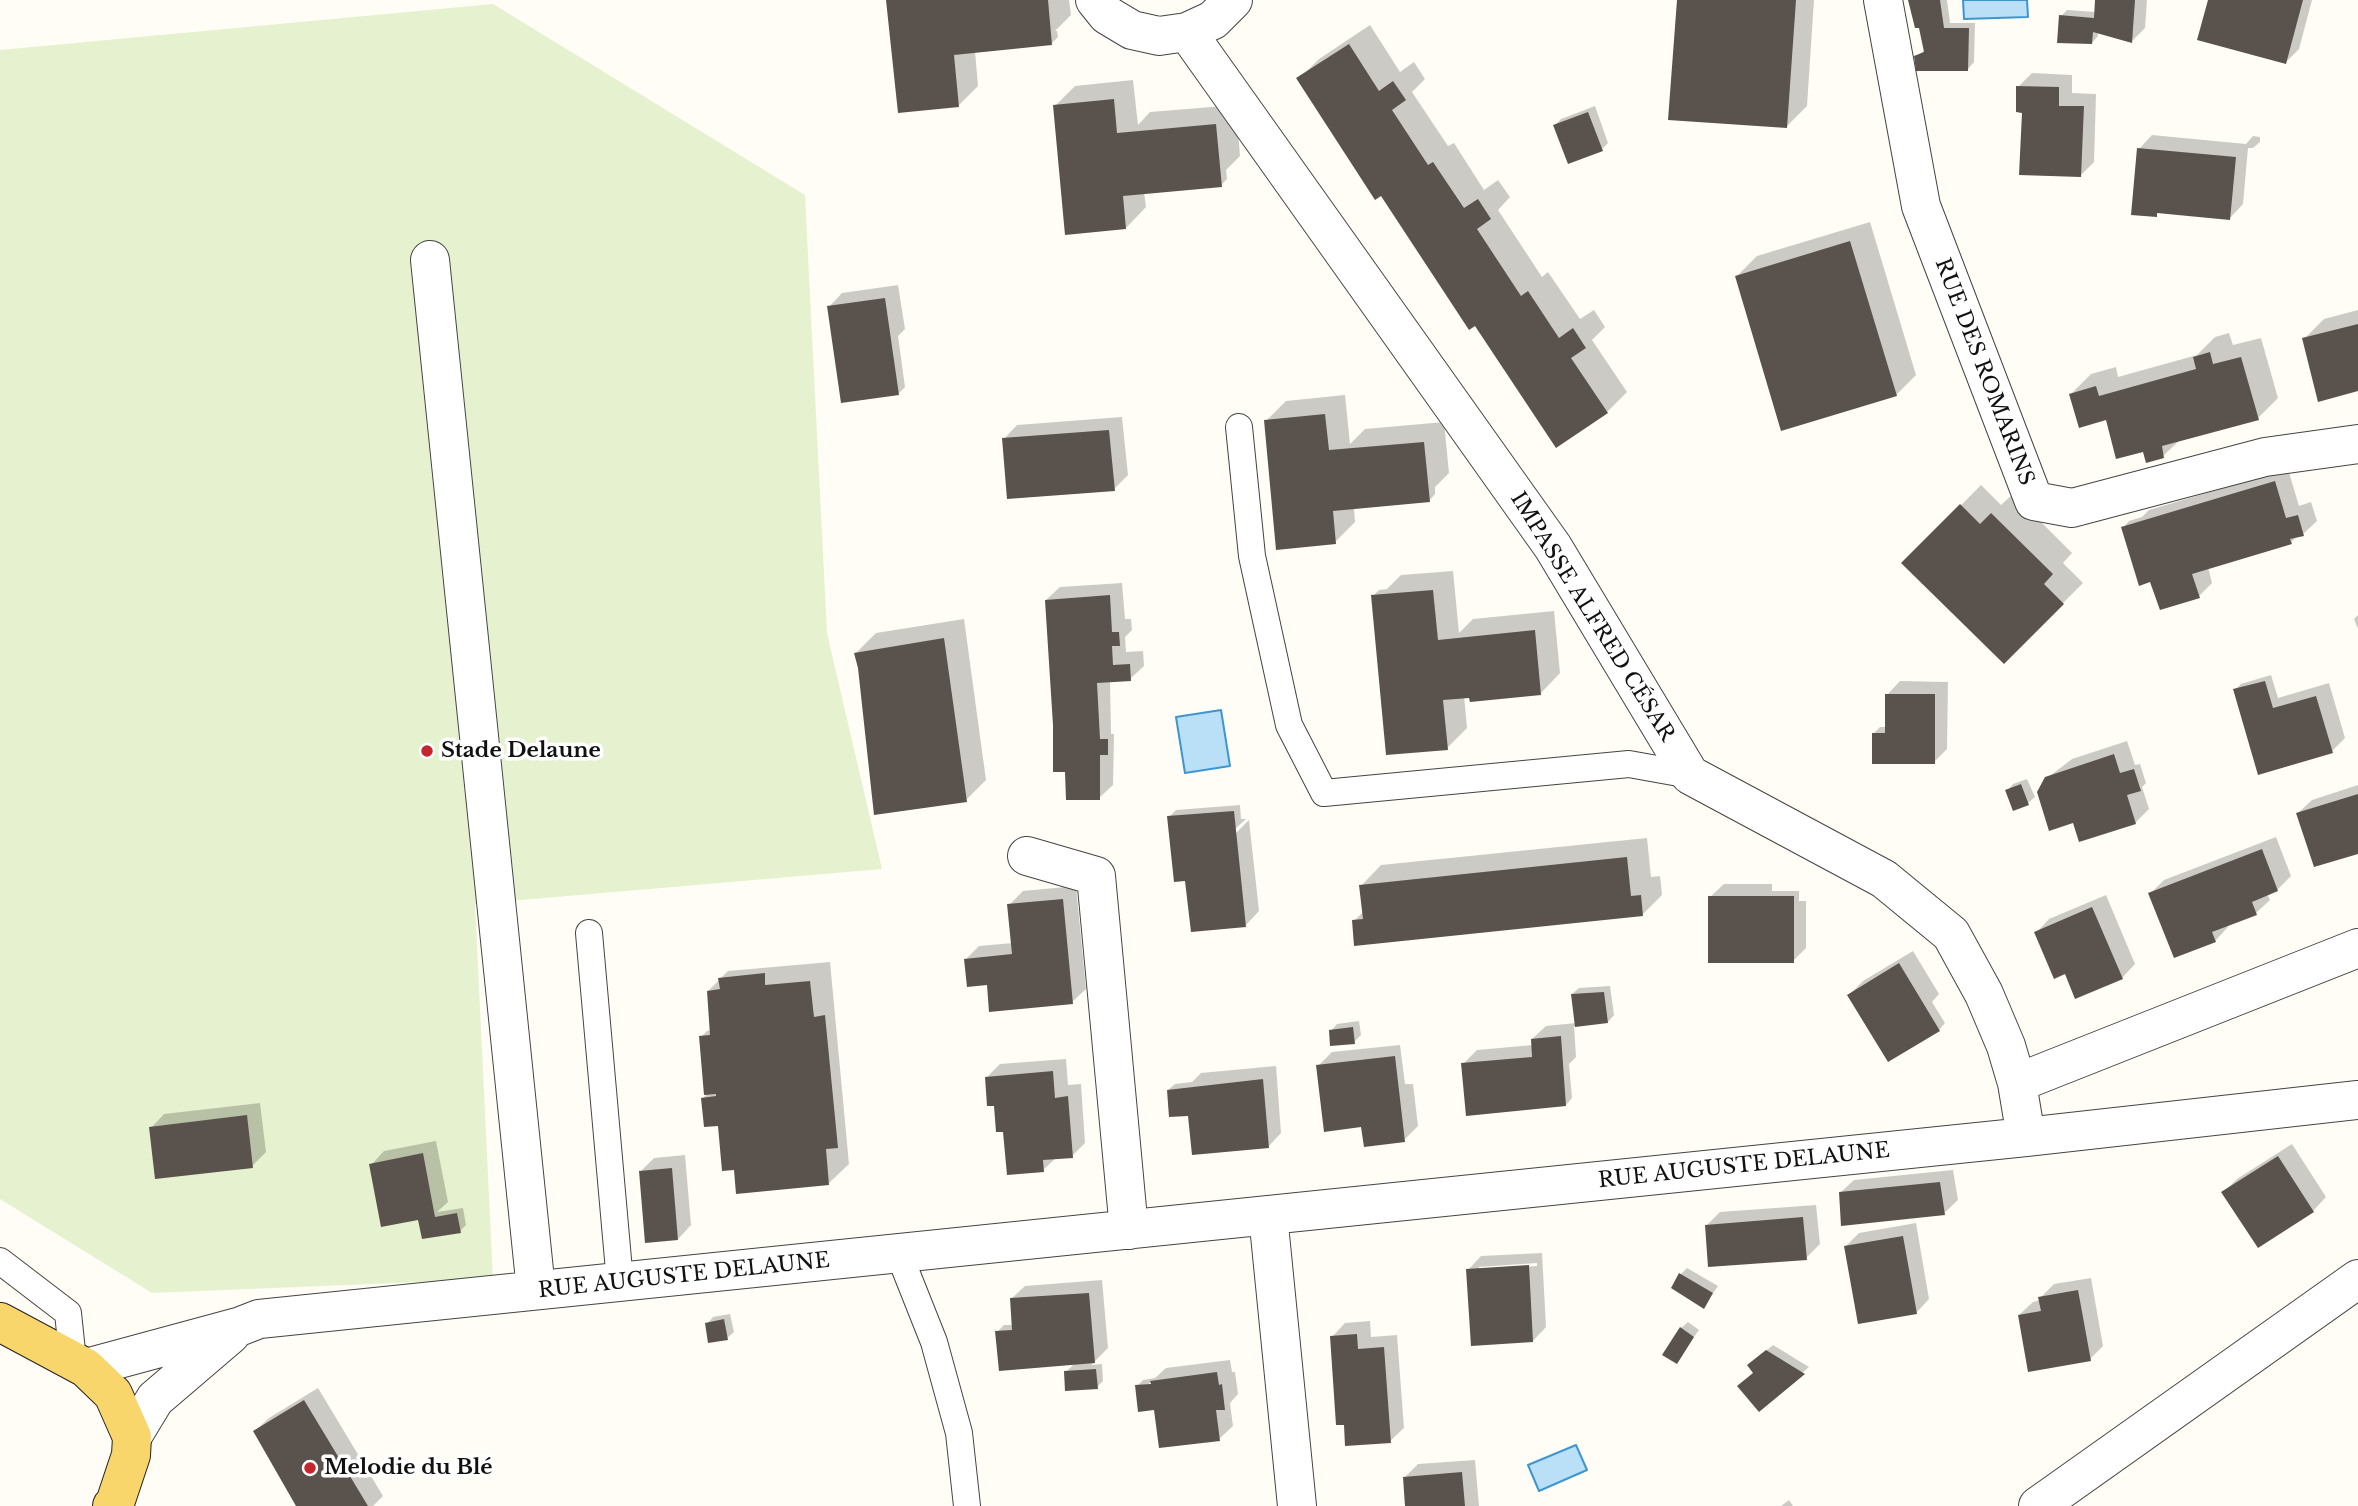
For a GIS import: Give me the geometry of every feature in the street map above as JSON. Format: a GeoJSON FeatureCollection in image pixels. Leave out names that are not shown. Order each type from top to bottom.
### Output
{"type":"FeatureCollection","features":[{"type":"Feature","properties":{"kind":"main road"},"geometry":{"type":"LineString","coordinates":[[0,1322],[80,1365],[113,1394],[132,1437],[131,1455],[115,1503],[111,1506]]}},
{"type":"Feature","properties":{"kind":"street"},"geometry":{"type":"LineString","coordinates":[[1095,0],[1107,15],[1132,30],[1159,36],[1188,32],[1213,20],[1233,0]]}},
{"type":"Feature","properties":{"kind":"street","name":"RUE DES ROMARINS"},"geometry":{"type":"LineString","coordinates":[[1883,0],[1921,206],[2034,501],[2072,508],[2264,457],[2358,444]]}},
{"type":"Feature","properties":{"kind":"street","name":"IMPASSE ALFRED CÉSAR"},"geometry":{"type":"LineString","coordinates":[[1188,32],[1553,547],[1690,775]]}},
{"type":"Feature","properties":{"kind":"street"},"geometry":{"type":"LineString","coordinates":[[430,260],[536,1290]]}},
{"type":"Feature","properties":{"kind":"street"},"geometry":{"type":"LineString","coordinates":[[1690,775],[1884,879],[1951,933],[1984,993],[2006,1046],[2017,1083],[2026,1137]]}},
{"type":"Feature","properties":{"kind":"street"},"geometry":{"type":"LineString","coordinates":[[1027,856],[1096,876],[1129,1230]]}},
{"type":"Feature","properties":{"kind":"street"},"geometry":{"type":"LineString","coordinates":[[2017,1083],[2358,948]]}},
{"type":"Feature","properties":{"kind":"street","name":"RUE AUGUSTE DELAUNE"},"geometry":{"type":"LineString","coordinates":[[80,1365],[241,1326],[259,1319],[2026,1137],[2358,1100]]}},
{"type":"Feature","properties":{"kind":"street"},"geometry":{"type":"LineString","coordinates":[[1268,1215],[1297,1506]]}},
{"type":"Feature","properties":{"kind":"street"},"geometry":{"type":"LineString","coordinates":[[2038,1506],[2358,1279]]}},
{"type":"Feature","properties":{"kind":"street","name":"RUE AUGUSTE DELAUNE"},"geometry":{"type":"LineString","coordinates":[[132,1437],[155,1399],[241,1326]]}},
{"type":"Feature","properties":{"kind":"lane"},"geometry":{"type":"LineString","coordinates":[[1239,427],[1252,556],[1289,725],[1324,793],[1629,764],[1690,775]]}},
{"type":"Feature","properties":{"kind":"lane"},"geometry":{"type":"LineString","coordinates":[[589,933],[620,1282]]}},
{"type":"Feature","properties":{"kind":"lane"},"geometry":{"type":"LineString","coordinates":[[899,1254],[934,1342],[945,1381],[959,1433],[967,1506]]}},
{"type":"Feature","properties":{"kind":"lane"},"geometry":{"type":"LineString","coordinates":[[0,1261],[68,1313],[80,1365]]}},
{"type":"Feature","properties":{"kind":"green space","name":"Stade Delaune"},"geometry":{"type":"Polygon","coordinates":[[[493,4],[805,195],[827,633],[882,869],[475,904],[493,1279],[152,1293],[0,1199],[0,50],[493,4]]]}},
{"type":"Feature","properties":{"kind":"water"},"geometry":{"type":"Polygon","coordinates":[[[1963,0],[2027,0],[2028,17],[1964,19],[1963,0]]]}},
{"type":"Feature","properties":{"kind":"water"},"geometry":{"type":"Polygon","coordinates":[[[1221,710],[1230,766],[1185,773],[1176,717],[1221,710]]]}},
{"type":"Feature","properties":{"kind":"water"},"geometry":{"type":"Polygon","coordinates":[[[1576,1445],[1587,1470],[1539,1491],[1528,1465],[1576,1445]]]}},
{"type":"Feature","properties":{"kind":"building"},"geometry":{"type":"Polygon","coordinates":[[[886,0],[1048,0],[1052,45],[954,55],[959,107],[898,113],[886,0]]]}},
{"type":"Feature","properties":{"kind":"building"},"geometry":{"type":"Polygon","coordinates":[[[1677,0],[1796,0],[1787,128],[1668,120],[1677,0]]]}},
{"type":"Feature","properties":{"kind":"building"},"geometry":{"type":"Polygon","coordinates":[[[1908,0],[1940,0],[1944,28],[1969,28],[1968,71],[1916,71],[1914,56],[1924,52],[1919,28],[1915,28],[1908,0]]]}},
{"type":"Feature","properties":{"kind":"building"},"geometry":{"type":"Polygon","coordinates":[[[2095,0],[2135,0],[2132,43],[2093,32],[2092,44],[2057,43],[2059,15],[2094,18],[2095,0]]]}},
{"type":"Feature","properties":{"kind":"building"},"geometry":{"type":"Polygon","coordinates":[[[2208,0],[2303,0],[2286,64],[2197,40],[2208,0]]]}},
{"type":"Feature","properties":{"kind":"building"},"geometry":{"type":"Polygon","coordinates":[[[1349,44],[1379,91],[1393,81],[1406,100],[1392,110],[1428,165],[1433,162],[1464,208],[1478,199],[1491,219],[1477,229],[1521,296],[1528,291],[1559,338],[1573,328],[1586,348],[1571,358],[1608,413],[1556,448],[1475,326],[1469,330],[1381,196],[1375,200],[1296,78],[1349,44]]]}},
{"type":"Feature","properties":{"kind":"building"},"geometry":{"type":"Polygon","coordinates":[[[2016,86],[2059,87],[2059,106],[2084,106],[2081,177],[2019,175],[2022,113],[2016,112],[2016,86]]]}},
{"type":"Feature","properties":{"kind":"building"},"geometry":{"type":"Polygon","coordinates":[[[1114,99],[1117,133],[1216,124],[1222,187],[1123,196],[1126,229],[1065,235],[1053,105],[1114,99]]]}},
{"type":"Feature","properties":{"kind":"building"},"geometry":{"type":"Polygon","coordinates":[[[1588,112],[1603,151],[1568,164],[1553,125],[1588,112]]]}},
{"type":"Feature","properties":{"kind":"building"},"geometry":{"type":"Polygon","coordinates":[[[2137,148],[2236,157],[2230,220],[2157,213],[2157,217],[2131,215],[2137,148]]]}},
{"type":"Feature","properties":{"kind":"building"},"geometry":{"type":"Polygon","coordinates":[[[1850,241],[1897,396],[1781,431],[1735,276],[1850,241]]]}},
{"type":"Feature","properties":{"kind":"building"},"geometry":{"type":"Polygon","coordinates":[[[885,298],[899,395],[841,403],[827,306],[885,298]]]}},
{"type":"Feature","properties":{"kind":"building"},"geometry":{"type":"Polygon","coordinates":[[[2358,324],[2358,391],[2318,402],[2302,338],[2358,324]]]}},
{"type":"Feature","properties":{"kind":"building"},"geometry":{"type":"Polygon","coordinates":[[[2210,352],[2213,364],[2241,357],[2259,420],[2162,446],[2164,458],[2146,463],[2143,452],[2116,459],[2106,420],[2079,428],[2069,394],[2096,386],[2099,396],[2196,369],[2193,357],[2210,352]]]}},
{"type":"Feature","properties":{"kind":"building"},"geometry":{"type":"Polygon","coordinates":[[[1325,414],[1329,450],[1424,442],[1430,502],[1333,511],[1336,544],[1276,550],[1264,420],[1325,414]]]}},
{"type":"Feature","properties":{"kind":"building"},"geometry":{"type":"Polygon","coordinates":[[[1109,430],[1115,491],[1007,499],[1002,438],[1109,430]]]}},
{"type":"Feature","properties":{"kind":"building"},"geometry":{"type":"Polygon","coordinates":[[[2275,481],[2286,518],[2298,515],[2304,536],[2290,539],[2292,544],[2192,574],[2200,598],[2160,610],[2150,582],[2139,586],[2121,527],[2275,481]]]}},
{"type":"Feature","properties":{"kind":"building"},"geometry":{"type":"Polygon","coordinates":[[[1960,504],[1980,524],[1991,513],[2053,574],[2044,584],[2064,604],[2004,664],[1901,563],[1960,504]]]}},
{"type":"Feature","properties":{"kind":"building"},"geometry":{"type":"Polygon","coordinates":[[[1433,590],[1438,640],[1535,630],[1541,695],[1470,702],[1469,698],[1443,700],[1448,750],[1386,755],[1371,595],[1433,590]]]}},
{"type":"Feature","properties":{"kind":"building"},"geometry":{"type":"Polygon","coordinates":[[[1110,595],[1112,632],[1119,632],[1120,646],[1112,646],[1113,665],[1130,664],[1131,681],[1097,683],[1100,739],[1108,739],[1108,755],[1100,755],[1100,800],[1066,800],[1065,772],[1053,772],[1053,725],[1045,600],[1110,595]]]}},
{"type":"Feature","properties":{"kind":"building"},"geometry":{"type":"Polygon","coordinates":[[[944,638],[967,802],[874,815],[858,668],[854,653],[944,638]]]}},
{"type":"Feature","properties":{"kind":"building"},"geometry":{"type":"Polygon","coordinates":[[[2265,681],[2273,708],[2316,696],[2333,753],[2258,775],[2233,689],[2265,681]]]}},
{"type":"Feature","properties":{"kind":"building"},"geometry":{"type":"Polygon","coordinates":[[[1885,694],[1935,694],[1935,764],[1872,764],[1872,733],[1885,733],[1885,694]]]}},
{"type":"Feature","properties":{"kind":"building"},"geometry":{"type":"Polygon","coordinates":[[[2114,754],[2120,773],[2134,769],[2141,791],[2127,795],[2136,824],[2079,842],[2073,823],[2049,831],[2037,792],[2045,777],[2114,754]]]}},
{"type":"Feature","properties":{"kind":"building"},"geometry":{"type":"Polygon","coordinates":[[[2021,784],[2029,805],[2013,811],[2005,790],[2021,784]]]}},
{"type":"Feature","properties":{"kind":"building"},"geometry":{"type":"Polygon","coordinates":[[[2358,794],[2358,854],[2314,867],[2296,813],[2358,794]]]}},
{"type":"Feature","properties":{"kind":"building"},"geometry":{"type":"Polygon","coordinates":[[[1234,811],[1246,927],[1191,932],[1185,881],[1174,882],[1167,816],[1234,811]]]}},
{"type":"Feature","properties":{"kind":"building"},"geometry":{"type":"Polygon","coordinates":[[[2262,849],[2278,891],[2252,902],[2257,915],[2212,932],[2216,942],[2174,958],[2148,893],[2262,849]]]}},
{"type":"Feature","properties":{"kind":"building"},"geometry":{"type":"Polygon","coordinates":[[[1627,857],[1631,896],[1641,895],[1643,916],[1354,946],[1352,920],[1363,919],[1359,885],[1627,857]]]}},
{"type":"Feature","properties":{"kind":"building"},"geometry":{"type":"Polygon","coordinates":[[[1708,896],[1794,896],[1794,963],[1708,963],[1708,896]]]}},
{"type":"Feature","properties":{"kind":"building"},"geometry":{"type":"Polygon","coordinates":[[[1063,899],[1073,1004],[989,1012],[987,985],[967,987],[964,959],[1012,954],[1007,904],[1063,899]]]}},
{"type":"Feature","properties":{"kind":"building"},"geometry":{"type":"Polygon","coordinates":[[[2092,907],[2123,979],[2075,999],[2065,974],[2054,979],[2034,932],[2092,907]]]}},
{"type":"Feature","properties":{"kind":"building"},"geometry":{"type":"Polygon","coordinates":[[[1899,963],[1940,1031],[1888,1062],[1847,995],[1899,963]]]}},
{"type":"Feature","properties":{"kind":"building"},"geometry":{"type":"Polygon","coordinates":[[[765,973],[765,985],[810,981],[814,1017],[825,1015],[838,1148],[826,1149],[829,1185],[736,1194],[734,1170],[722,1171],[718,1126],[704,1127],[701,1098],[716,1094],[704,1095],[699,1036],[710,1035],[707,991],[720,989],[718,978],[765,973]]]}},
{"type":"Feature","properties":{"kind":"building"},"geometry":{"type":"Polygon","coordinates":[[[1604,992],[1608,1023],[1575,1027],[1571,994],[1604,992]]]}},
{"type":"Feature","properties":{"kind":"building"},"geometry":{"type":"Polygon","coordinates":[[[1353,1027],[1355,1044],[1330,1046],[1329,1030],[1353,1027]]]}},
{"type":"Feature","properties":{"kind":"building"},"geometry":{"type":"Polygon","coordinates":[[[1561,1036],[1566,1106],[1466,1116],[1461,1063],[1532,1057],[1531,1039],[1561,1036]]]}},
{"type":"Feature","properties":{"kind":"building"},"geometry":{"type":"Polygon","coordinates":[[[1395,1056],[1405,1142],[1364,1147],[1361,1127],[1324,1132],[1316,1065],[1395,1056]]]}},
{"type":"Feature","properties":{"kind":"building"},"geometry":{"type":"Polygon","coordinates":[[[1053,1071],[1055,1098],[1068,1096],[1073,1158],[1043,1160],[1044,1172],[1007,1175],[1003,1132],[996,1132],[994,1106],[987,1106],[985,1077],[1053,1071]]]}},
{"type":"Feature","properties":{"kind":"building"},"geometry":{"type":"Polygon","coordinates":[[[1263,1079],[1269,1148],[1192,1155],[1188,1116],[1169,1117],[1167,1090],[1263,1079]]]}},
{"type":"Feature","properties":{"kind":"building"},"geometry":{"type":"Polygon","coordinates":[[[247,1115],[253,1168],[155,1179],[149,1127],[247,1115]]]}},
{"type":"Feature","properties":{"kind":"building"},"geometry":{"type":"Polygon","coordinates":[[[423,1153],[435,1217],[457,1213],[461,1233],[422,1239],[418,1220],[381,1227],[369,1164],[423,1153]]]}},
{"type":"Feature","properties":{"kind":"building"},"geometry":{"type":"Polygon","coordinates":[[[2278,1156],[2314,1212],[2258,1248],[2221,1192],[2278,1156]]]}},
{"type":"Feature","properties":{"kind":"building"},"geometry":{"type":"Polygon","coordinates":[[[672,1168],[678,1240],[645,1243],[639,1171],[672,1168]]]}},
{"type":"Feature","properties":{"kind":"building"},"geometry":{"type":"Polygon","coordinates":[[[1940,1182],[1945,1215],[1841,1226],[1839,1192],[1940,1182]]]}},
{"type":"Feature","properties":{"kind":"building"},"geometry":{"type":"Polygon","coordinates":[[[1803,1217],[1807,1260],[1708,1267],[1705,1225],[1803,1217]]]}},
{"type":"Feature","properties":{"kind":"building"},"geometry":{"type":"Polygon","coordinates":[[[1903,1236],[1917,1314],[1858,1324],[1844,1246],[1903,1236]]]}},
{"type":"Feature","properties":{"kind":"building"},"geometry":{"type":"Polygon","coordinates":[[[1529,1265],[1533,1342],[1471,1346],[1466,1269],[1529,1265]]]}},
{"type":"Feature","properties":{"kind":"building"},"geometry":{"type":"Polygon","coordinates":[[[1679,1273],[1713,1293],[1704,1309],[1671,1288],[1679,1273]]]}},
{"type":"Feature","properties":{"kind":"building"},"geometry":{"type":"Polygon","coordinates":[[[2078,1290],[2091,1361],[2028,1372],[2018,1315],[2041,1311],[2038,1297],[2078,1290]]]}},
{"type":"Feature","properties":{"kind":"building"},"geometry":{"type":"Polygon","coordinates":[[[1089,1293],[1095,1363],[999,1371],[995,1331],[1012,1330],[1010,1298],[1089,1293]]]}},
{"type":"Feature","properties":{"kind":"building"},"geometry":{"type":"Polygon","coordinates":[[[724,1319],[728,1340],[708,1343],[705,1323],[724,1319]]]}},
{"type":"Feature","properties":{"kind":"building"},"geometry":{"type":"Polygon","coordinates":[[[1680,1327],[1694,1337],[1677,1364],[1662,1355],[1680,1327]]]}},
{"type":"Feature","properties":{"kind":"building"},"geometry":{"type":"Polygon","coordinates":[[[1357,1334],[1358,1349],[1384,1347],[1391,1443],[1345,1446],[1344,1425],[1336,1425],[1330,1336],[1357,1334]]]}},
{"type":"Feature","properties":{"kind":"building"},"geometry":{"type":"Polygon","coordinates":[[[1766,1350],[1805,1374],[1759,1412],[1737,1386],[1753,1373],[1747,1365],[1766,1350]]]}},
{"type":"Feature","properties":{"kind":"building"},"geometry":{"type":"Polygon","coordinates":[[[1096,1369],[1098,1389],[1065,1391],[1064,1371],[1096,1369]]]}},
{"type":"Feature","properties":{"kind":"building"},"geometry":{"type":"Polygon","coordinates":[[[1217,1372],[1219,1385],[1222,1384],[1225,1410],[1216,1410],[1220,1441],[1159,1448],[1154,1410],[1138,1412],[1135,1385],[1217,1372]]]}},
{"type":"Feature","properties":{"kind":"building","name":"Melodie du Blé"},"geometry":{"type":"Polygon","coordinates":[[[304,1400],[368,1506],[296,1506],[253,1431],[304,1400]]]}},
{"type":"Feature","properties":{"kind":"building"},"geometry":{"type":"Polygon","coordinates":[[[1462,1472],[1465,1506],[1405,1506],[1403,1477],[1462,1472]]]}},
{"type":"Feature","properties":{"kind":"place","name":"Stade Delaune"},"geometry":{"type":"Point","coordinates":[427,751]}},
{"type":"Feature","properties":{"kind":"place","name":"Melodie du Blé"},"geometry":{"type":"Point","coordinates":[310,1468]}}]}
